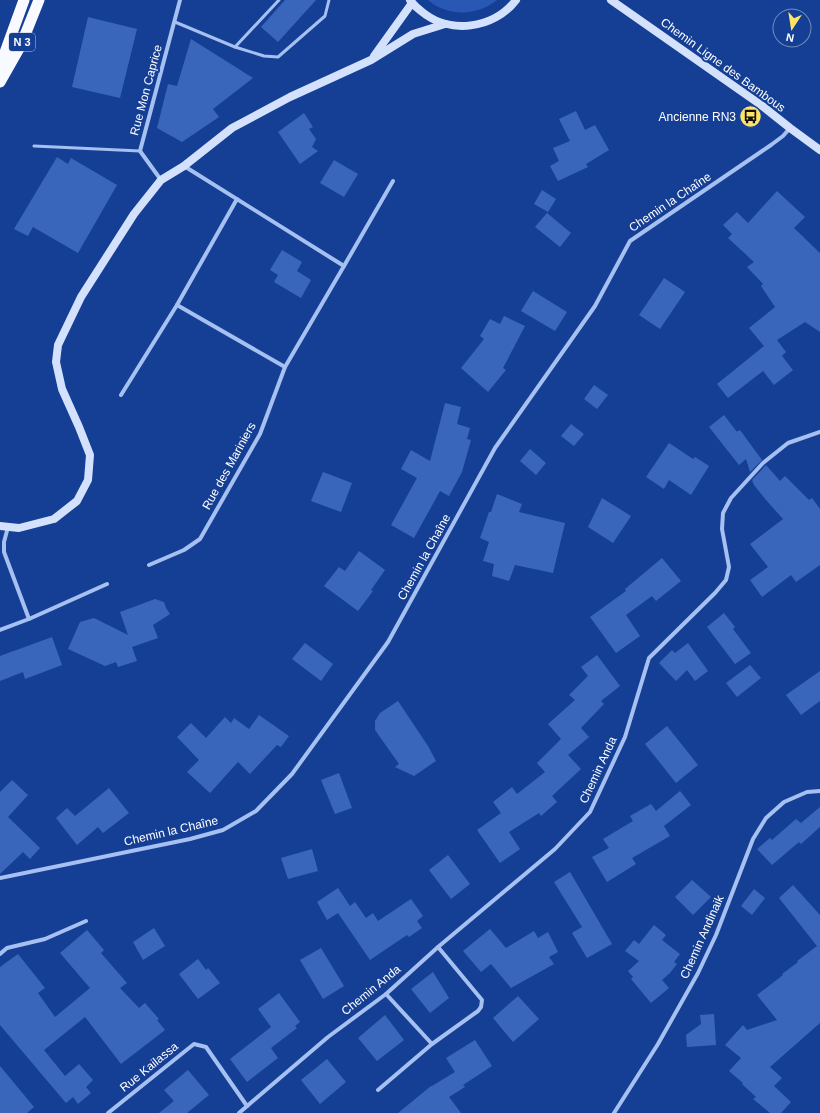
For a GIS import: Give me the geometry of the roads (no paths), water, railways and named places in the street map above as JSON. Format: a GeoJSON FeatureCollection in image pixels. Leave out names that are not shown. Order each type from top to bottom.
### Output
{"type":"FeatureCollection","features":[{"type":"Feature","properties":{"kind":"highway","name":"N 3"},"geometry":{"type":"LineString","coordinates":[[0,66],[24,0]]}},
{"type":"Feature","properties":{"kind":"highway","name":"N 3"},"geometry":{"type":"LineString","coordinates":[[0,82],[21,45],[39,0]]}},
{"type":"Feature","properties":{"kind":"main road"},"geometry":{"type":"LineString","coordinates":[[371,60],[411,1],[426,16],[444,24],[462,26],[480,24],[496,18],[511,7],[516,0]]}},
{"type":"Feature","properties":{"kind":"main road","name":"Chemin Ligne des Bambous"},"geometry":{"type":"LineString","coordinates":[[611,0],[761,105],[820,150]]}},
{"type":"Feature","properties":{"kind":"main road"},"geometry":{"type":"LineString","coordinates":[[4,527],[19,528],[54,519],[77,501],[88,480],[90,455],[62,390],[56,362],[58,345],[81,297],[134,214],[161,180],[184,166],[232,128],[290,97],[371,60],[413,34],[444,24]]}},
{"type":"Feature","properties":{"kind":"street","name":"Rue Mon Caprice"},"geometry":{"type":"LineString","coordinates":[[161,180],[140,151],[180,0]]}},
{"type":"Feature","properties":{"kind":"street","name":"Chemin la Chaîne"},"geometry":{"type":"LineString","coordinates":[[0,878],[190,839],[223,830],[256,811],[292,774],[388,642],[495,448],[595,306],[630,241],[771,145],[783,136],[790,128]]}},
{"type":"Feature","properties":{"kind":"street"},"geometry":{"type":"LineString","coordinates":[[184,166],[344,266]]}},
{"type":"Feature","properties":{"kind":"street","name":"Rue des Mariniers"},"geometry":{"type":"LineString","coordinates":[[150,565],[184,550],[200,539],[260,434],[285,367],[393,181]]}},
{"type":"Feature","properties":{"kind":"street"},"geometry":{"type":"LineString","coordinates":[[121,395],[177,305],[236,199]]}},
{"type":"Feature","properties":{"kind":"street"},"geometry":{"type":"LineString","coordinates":[[177,305],[285,367]]}},
{"type":"Feature","properties":{"kind":"street","name":"Chemin Anda"},"geometry":{"type":"LineString","coordinates":[[239,1113],[328,1037],[386,994],[438,947],[555,848],[590,812],[625,737],[649,658],[715,593],[726,580],[729,567],[722,529],[724,513],[731,498],[763,463],[788,443],[820,432]]}},
{"type":"Feature","properties":{"kind":"street"},"geometry":{"type":"LineString","coordinates":[[4,527],[4,552],[29,619]]}},
{"type":"Feature","properties":{"kind":"street"},"geometry":{"type":"LineString","coordinates":[[0,630],[29,619],[107,584]]}},
{"type":"Feature","properties":{"kind":"street","name":"Chemin Andinaik"},"geometry":{"type":"LineString","coordinates":[[614,1113],[658,1044],[698,973],[716,935],[752,840],[766,818],[784,802],[807,792],[820,791]]}},
{"type":"Feature","properties":{"kind":"street"},"geometry":{"type":"LineString","coordinates":[[0,954],[7,948],[45,939],[86,921]]}},
{"type":"Feature","properties":{"kind":"street"},"geometry":{"type":"LineString","coordinates":[[378,1090],[432,1044],[481,1007],[482,1000],[438,947]]}},
{"type":"Feature","properties":{"kind":"street"},"geometry":{"type":"LineString","coordinates":[[386,994],[432,1044]]}},
{"type":"Feature","properties":{"kind":"street","name":"Rue Kailassa"},"geometry":{"type":"LineString","coordinates":[[108,1113],[194,1044],[206,1047],[247,1106]]}},
{"type":"Feature","properties":{"kind":"lane"},"geometry":{"type":"LineString","coordinates":[[235,48],[279,0]]}},
{"type":"Feature","properties":{"kind":"lane"},"geometry":{"type":"LineString","coordinates":[[174,22],[235,48],[264,56],[278,57],[325,16],[329,0]]}},
{"type":"Feature","properties":{"kind":"lane"},"geometry":{"type":"LineString","coordinates":[[34,146],[140,151]]}},
{"type":"Feature","properties":{"kind":"place","name":"Ancienne RN3"},"geometry":{"type":"Point","coordinates":[751,117]}}]}
